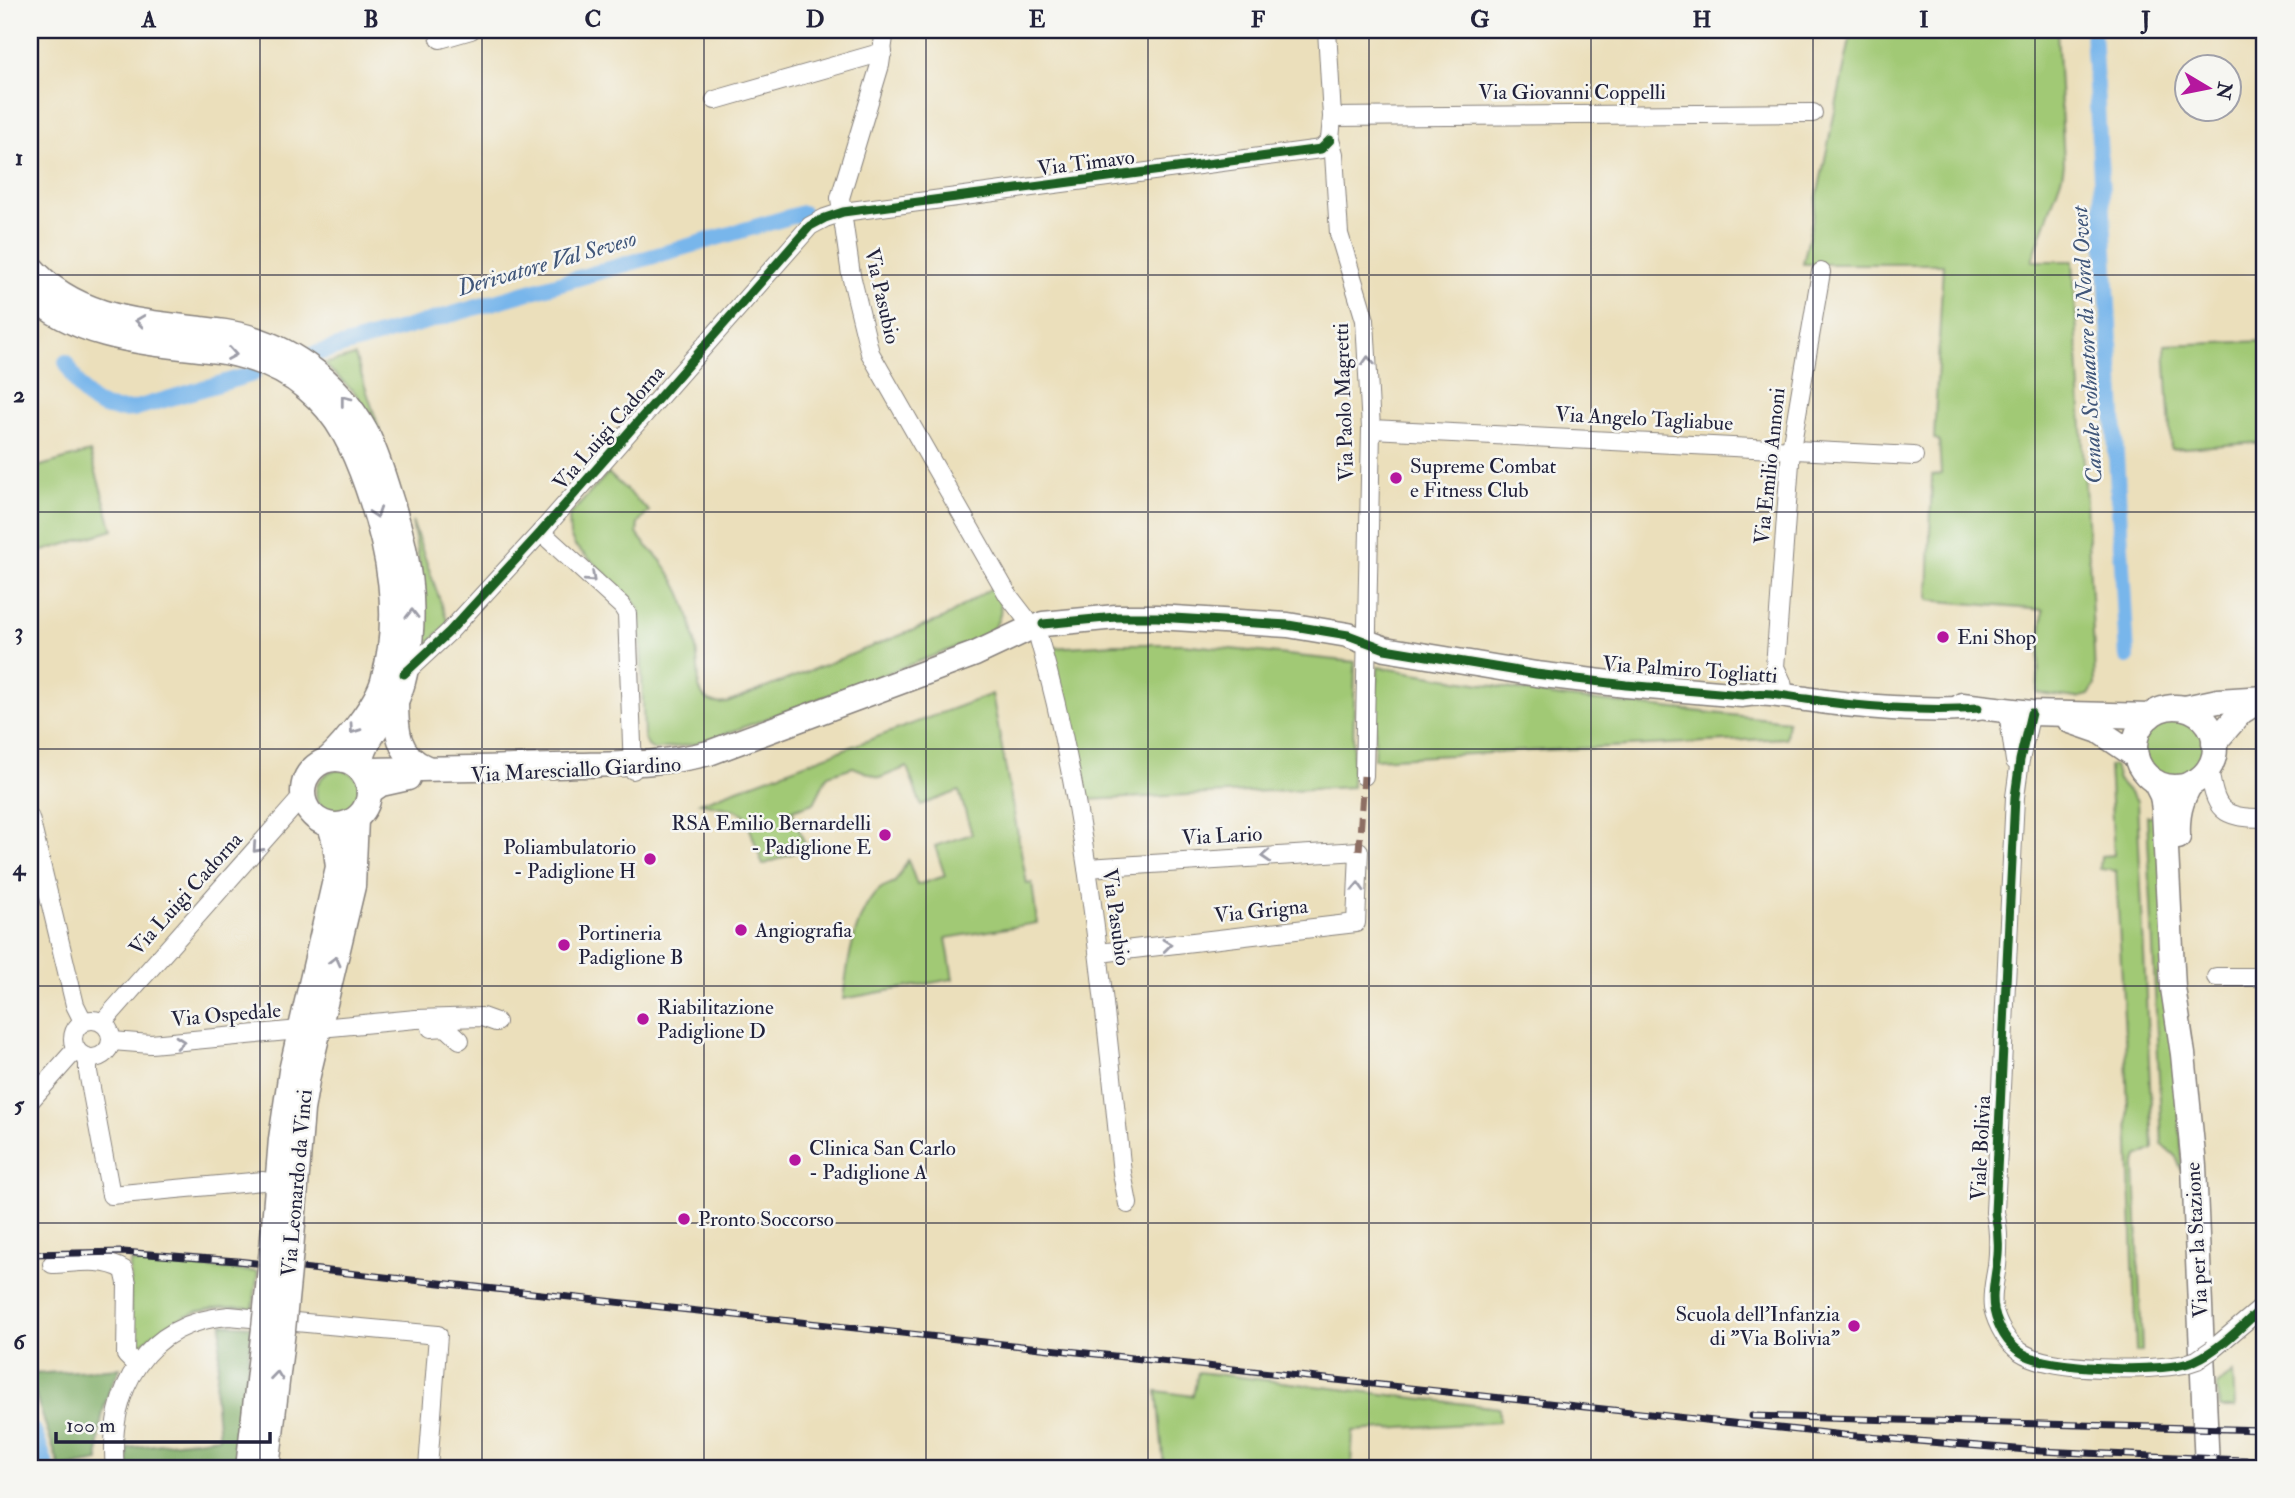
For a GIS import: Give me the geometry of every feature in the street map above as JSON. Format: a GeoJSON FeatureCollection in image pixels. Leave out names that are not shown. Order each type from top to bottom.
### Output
{"type":"FeatureCollection","features":[{"type":"Feature","properties":{"kind":"street"},"geometry":{"type":"LineString","coordinates":[[439,34],[471,30]]}},
{"type":"Feature","properties":{"kind":"street","name":"Via Pasubio"},"geometry":{"type":"LineString","coordinates":[[886,30],[883,52],[857,148],[840,198],[850,275],[870,353],[1030,632],[1070,774],[1087,868],[1099,953],[1122,1173],[1128,1204]]}},
{"type":"Feature","properties":{"kind":"street","name":"Via Paolo Magretti"},"geometry":{"type":"LineString","coordinates":[[1327,30],[1332,117],[1330,140],[1334,154],[1339,234],[1365,320],[1371,429],[1364,776]]}},
{"type":"Feature","properties":{"kind":"street"},"geometry":{"type":"LineString","coordinates":[[715,100],[883,52]]}},
{"type":"Feature","properties":{"kind":"street","name":"Via Giovanni Coppelli"},"geometry":{"type":"LineString","coordinates":[[1332,117],[1813,113]]}},
{"type":"Feature","properties":{"kind":"street","name":"Via Timavo"},"geometry":{"type":"LineString","coordinates":[[843,212],[1321,149],[1330,140]]}},
{"type":"Feature","properties":{"kind":"street","name":"Via Luigi Cadorna"},"geometry":{"type":"LineString","coordinates":[[404,674],[449,632],[541,532],[810,226],[843,212]]}},
{"type":"Feature","properties":{"kind":"street"},"geometry":{"type":"LineString","coordinates":[[30,266],[63,296],[104,314],[239,334],[272,345],[320,374],[338,391],[367,434],[405,544],[412,604],[412,633],[396,700],[396,727],[398,741],[411,760],[428,768]]}},
{"type":"Feature","properties":{"kind":"street","name":"Via Emilio Annoni"},"geometry":{"type":"LineString","coordinates":[[1784,694],[1775,667],[1791,449],[1821,272]]}},
{"type":"Feature","properties":{"kind":"street"},"geometry":{"type":"LineString","coordinates":[[30,294],[57,315],[99,333],[225,352],[265,364],[307,388],[338,422],[351,443],[377,515],[386,548],[393,604],[388,660],[382,684],[339,749],[316,765],[306,776],[302,797],[306,808],[314,818],[330,825],[344,825],[356,819],[367,804],[368,782],[359,768],[342,759],[328,759]]}},
{"type":"Feature","properties":{"kind":"street","name":"Via Angelo Tagliabue"},"geometry":{"type":"LineString","coordinates":[[1371,429],[1914,456]]}},
{"type":"Feature","properties":{"kind":"street"},"geometry":{"type":"LineString","coordinates":[[541,532],[622,606],[627,614],[633,767]]}},
{"type":"Feature","properties":{"kind":"street","name":"Via Palmiro Togliatti"},"geometry":{"type":"LineString","coordinates":[[1030,632],[1157,624],[1244,628],[1287,632],[1346,643],[1385,641],[1538,666],[1742,687],[1757,692],[1784,694],[1804,691],[1944,702],[2020,712],[2150,716]]}},
{"type":"Feature","properties":{"kind":"street","name":"Via Maresciallo Giardino"},"geometry":{"type":"LineString","coordinates":[[369,792],[381,784],[422,776],[633,767],[709,753],[1030,632]]}},
{"type":"Feature","properties":{"kind":"street"},"geometry":{"type":"LineString","coordinates":[[1757,692],[1775,667]]}},
{"type":"Feature","properties":{"kind":"street"},"geometry":{"type":"LineString","coordinates":[[2209,767],[2191,783],[2176,787],[2155,782],[2144,772],[2136,756],[2137,734],[2150,716],[2166,708],[2264,698]]}},
{"type":"Feature","properties":{"kind":"street"},"geometry":{"type":"LineString","coordinates":[[2264,698],[2241,712],[2221,733],[2214,743],[2209,767],[2212,786],[2226,813],[2242,818],[2265,818]]}},
{"type":"Feature","properties":{"kind":"street"},"geometry":{"type":"LineString","coordinates":[[359,768],[371,736],[396,700]]}},
{"type":"Feature","properties":{"kind":"street"},"geometry":{"type":"LineString","coordinates":[[2185,708],[2205,722],[2214,743]]}},
{"type":"Feature","properties":{"kind":"street","name":"Via Palmiro Togliatti"},"geometry":{"type":"LineString","coordinates":[[2020,712],[2068,720],[2099,731],[2136,756]]}},
{"type":"Feature","properties":{"kind":"street","name":"Viale Bolivia"},"geometry":{"type":"LineString","coordinates":[[2020,712],[1995,1212],[1998,1252],[1993,1288],[1994,1311],[1998,1323],[2013,1346],[2031,1357],[2069,1365],[2144,1369],[2197,1360],[2265,1305]]}},
{"type":"Feature","properties":{"kind":"street","name":"Via Maresciallo Giardino"},"geometry":{"type":"LineString","coordinates":[[359,768],[633,767]]}},
{"type":"Feature","properties":{"kind":"street","name":"Via per la Stazione"},"geometry":{"type":"LineString","coordinates":[[2155,782],[2162,796],[2164,810],[2173,988],[2183,1054],[2194,1166],[2207,1468]]}},
{"type":"Feature","properties":{"kind":"street","name":"Via per la Stazione"},"geometry":{"type":"LineString","coordinates":[[2183,1054],[2185,987],[2178,824],[2183,796],[2191,783]]}},
{"type":"Feature","properties":{"kind":"street","name":"Via Luigi Cadorna"},"geometry":{"type":"LineString","coordinates":[[103,1022],[302,797]]}},
{"type":"Feature","properties":{"kind":"street"},"geometry":{"type":"LineString","coordinates":[[30,818],[75,1004],[83,1021]]}},
{"type":"Feature","properties":{"kind":"street","name":"Via Leonardo da Vinci"},"geometry":{"type":"LineString","coordinates":[[267,1468],[281,1326],[282,1249],[302,1110],[354,886],[356,819]]}},
{"type":"Feature","properties":{"kind":"street","name":"Via Leonardo da Vinci"},"geometry":{"type":"LineString","coordinates":[[321,1027],[338,867],[330,825]]}},
{"type":"Feature","properties":{"kind":"street","name":"Via Lario"},"geometry":{"type":"LineString","coordinates":[[1087,868],[1359,851]]}},
{"type":"Feature","properties":{"kind":"street","name":"Via Grigna"},"geometry":{"type":"LineString","coordinates":[[1099,953],[1356,923],[1359,851]]}},
{"type":"Feature","properties":{"kind":"street"},"geometry":{"type":"LineString","coordinates":[[2216,976],[2265,977]]}},
{"type":"Feature","properties":{"kind":"street","name":"Via Ospedale"},"geometry":{"type":"LineString","coordinates":[[112,1041],[151,1044],[321,1027],[482,1017],[496,1022]]}},
{"type":"Feature","properties":{"kind":"street"},"geometry":{"type":"LineString","coordinates":[[30,1101],[82,1054],[102,1056],[108,1050],[112,1041],[110,1030],[103,1022],[90,1019],[83,1021],[74,1032],[73,1039],[82,1054],[88,1072],[111,1195],[263,1181]]}},
{"type":"Feature","properties":{"kind":"street","name":"Via Ospedale"},"geometry":{"type":"LineString","coordinates":[[321,1027],[355,1034],[446,1027],[460,1040]]}},
{"type":"Feature","properties":{"kind":"street"},"geometry":{"type":"LineString","coordinates":[[52,1264],[104,1263],[114,1264],[124,1270],[127,1283],[126,1355],[136,1366]]}},
{"type":"Feature","properties":{"kind":"street"},"geometry":{"type":"LineString","coordinates":[[115,1468],[115,1443],[121,1401],[127,1380],[136,1366],[164,1339],[190,1324],[229,1316],[281,1326],[439,1335],[428,1468]]}},
{"type":"Feature","properties":{"kind":"street","name":"Via Leonardo da Vinci"},"geometry":{"type":"LineString","coordinates":[[248,1468],[281,1326]]}},
{"type":"Feature","properties":{"kind":"green space"},"geometry":{"type":"Polygon","coordinates":[[[1852,30],[2057,30],[2064,164],[2032,261],[2073,261],[2094,652],[2095,685],[2089,695],[2077,698],[2037,693],[2043,610],[1928,600],[1932,475],[1941,474],[1939,440],[1934,439],[1943,264],[1803,264],[1852,30]]]}},
{"type":"Feature","properties":{"kind":"green space"},"geometry":{"type":"Polygon","coordinates":[[[2265,341],[2265,442],[2171,449],[2165,345],[2265,341]]]}},
{"type":"Feature","properties":{"kind":"green space"},"geometry":{"type":"Polygon","coordinates":[[[355,356],[380,431],[355,393],[324,364],[355,356]]]}},
{"type":"Feature","properties":{"kind":"green space"},"geometry":{"type":"Polygon","coordinates":[[[90,452],[113,530],[30,555],[30,469],[90,452]]]}},
{"type":"Feature","properties":{"kind":"green space"},"geometry":{"type":"Polygon","coordinates":[[[608,473],[649,511],[638,523],[637,533],[665,566],[681,594],[695,639],[699,687],[703,696],[713,703],[727,703],[942,619],[993,587],[1000,602],[1000,615],[994,628],[981,638],[728,733],[695,744],[654,750],[648,746],[644,737],[640,611],[631,597],[575,546],[570,536],[569,516],[608,473]]]}},
{"type":"Feature","properties":{"kind":"green space"},"geometry":{"type":"Polygon","coordinates":[[[412,521],[448,623],[422,650],[420,567],[412,521]]]}},
{"type":"Feature","properties":{"kind":"green space"},"geometry":{"type":"Polygon","coordinates":[[[1182,644],[1355,662],[1352,787],[1086,800],[1051,648],[1182,644]]]}},
{"type":"Feature","properties":{"kind":"green space"},"geometry":{"type":"Polygon","coordinates":[[[1378,667],[1561,697],[1788,721],[1786,738],[1374,759],[1378,667]]]}},
{"type":"Feature","properties":{"kind":"green space"},"geometry":{"type":"Polygon","coordinates":[[[992,694],[1027,884],[1032,883],[1037,923],[946,938],[953,979],[843,999],[853,940],[871,899],[880,889],[895,882],[908,860],[917,885],[945,876],[935,846],[972,834],[959,791],[921,805],[907,767],[880,778],[853,767],[828,775],[814,803],[792,810],[806,848],[763,865],[745,815],[736,810],[700,803],[992,694]]]}},
{"type":"Feature","properties":{"kind":"green space"},"geometry":{"type":"Polygon","coordinates":[[[2175,715],[2188,718],[2198,725],[2205,735],[2208,748],[2205,761],[2198,771],[2188,778],[2175,781],[2162,778],[2152,771],[2145,761],[2142,748],[2145,735],[2152,725],[2162,718],[2175,715]]]}},
{"type":"Feature","properties":{"kind":"green space"},"geometry":{"type":"Polygon","coordinates":[[[2109,766],[2114,766],[2118,780],[2137,801],[2153,1149],[2138,1157],[2135,1166],[2142,1352],[2136,1352],[2126,1054],[2116,871],[2100,869],[2101,856],[2114,855],[2109,766]]]}},
{"type":"Feature","properties":{"kind":"green space"},"geometry":{"type":"Polygon","coordinates":[[[339,770],[355,777],[362,793],[355,809],[339,816],[323,809],[316,793],[323,777],[339,770]]]}},
{"type":"Feature","properties":{"kind":"green space"},"geometry":{"type":"Polygon","coordinates":[[[2147,816],[2160,816],[2183,1174],[2176,1157],[2162,1144],[2147,816]]]}},
{"type":"Feature","properties":{"kind":"green space"},"geometry":{"type":"Polygon","coordinates":[[[130,1262],[258,1272],[253,1308],[220,1307],[191,1314],[165,1327],[138,1347],[131,1342],[130,1262]]]}},
{"type":"Feature","properties":{"kind":"green space"},"geometry":{"type":"Polygon","coordinates":[[[222,1324],[252,1326],[236,1468],[128,1468],[128,1448],[219,1437],[215,1396],[222,1324]]]}},
{"type":"Feature","properties":{"kind":"green space"},"geometry":{"type":"Polygon","coordinates":[[[120,1368],[103,1413],[99,1461],[60,1468],[34,1391],[31,1374],[120,1368]]]}},
{"type":"Feature","properties":{"kind":"green space"},"geometry":{"type":"Polygon","coordinates":[[[1198,1372],[1499,1408],[1499,1422],[1353,1431],[1351,1468],[1164,1468],[1157,1391],[1193,1396],[1198,1372]]]}},
{"type":"Feature","properties":{"kind":"green space"},"geometry":{"type":"Polygon","coordinates":[[[2233,1373],[2235,1408],[2220,1408],[2217,1385],[2233,1373]]]}},
{"type":"Feature","properties":{"kind":"waterway","name":"Canale Scolmatore di Nord Ovest"},"geometry":{"type":"LineString","coordinates":[[2093,30],[2127,657]]}},
{"type":"Feature","properties":{"kind":"waterway","name":"Derivatore Val Seveso"},"geometry":{"type":"LineString","coordinates":[[304,357],[803,213]]}},
{"type":"Feature","properties":{"kind":"waterway","name":"Derivatore Val Seveso"},"geometry":{"type":"LineString","coordinates":[[66,362],[90,399],[98,405],[119,409],[133,409],[253,374]]}},
{"type":"Feature","properties":{"kind":"waterway"},"geometry":{"type":"LineString","coordinates":[[30,1435],[42,1468]]}},
{"type":"Feature","properties":{"kind":"railway"},"geometry":{"type":"LineString","coordinates":[[30,1254],[123,1252],[237,1261],[1844,1435],[2040,1451],[2265,1461]]}},
{"type":"Feature","properties":{"kind":"railway"},"geometry":{"type":"LineString","coordinates":[[1752,1416],[2265,1430]]}},
{"type":"Feature","properties":{"kind":"marked path"},"geometry":{"type":"LineString","coordinates":[[1359,851],[1364,776]]}},
{"type":"Feature","properties":{"kind":"cycle path"},"geometry":{"type":"LineString","coordinates":[[404,674],[449,632],[541,532],[810,226],[843,212],[1321,149],[1330,140]]}},
{"type":"Feature","properties":{"kind":"cycle path"},"geometry":{"type":"LineString","coordinates":[[1043,624],[1116,617],[1157,617],[1288,625],[1348,635],[1385,649],[1536,674],[1626,685],[1742,695],[1766,694],[1892,708],[1978,708]]}},
{"type":"Feature","properties":{"kind":"cycle path"},"geometry":{"type":"LineString","coordinates":[[2031,713],[2015,797],[1995,1212],[1998,1249],[1993,1297],[1998,1323],[2015,1348],[2030,1357],[2088,1367],[2160,1368],[2180,1365],[2204,1356],[2232,1336],[2265,1305]]}},
{"type":"Feature","properties":{"kind":"place","name":"Supreme Combat e Fitness Club"},"geometry":{"type":"Point","coordinates":[1396,478]}},
{"type":"Feature","properties":{"kind":"place","name":"Eni Shop"},"geometry":{"type":"Point","coordinates":[1943,637]}},
{"type":"Feature","properties":{"kind":"place","name":"RSA Emilio Bernardelli - Padiglione E"},"geometry":{"type":"Point","coordinates":[885,835]}},
{"type":"Feature","properties":{"kind":"place","name":"Poliambulatorio - Padiglione H"},"geometry":{"type":"Point","coordinates":[650,859]}},
{"type":"Feature","properties":{"kind":"place","name":"Angiografia"},"geometry":{"type":"Point","coordinates":[741,930]}},
{"type":"Feature","properties":{"kind":"place","name":"Portineria Padiglione B"},"geometry":{"type":"Point","coordinates":[564,945]}},
{"type":"Feature","properties":{"kind":"place","name":"Riabilitazione Padiglione D"},"geometry":{"type":"Point","coordinates":[643,1019]}},
{"type":"Feature","properties":{"kind":"place","name":"Clinica San Carlo - Padiglione A"},"geometry":{"type":"Point","coordinates":[795,1160]}},
{"type":"Feature","properties":{"kind":"place","name":"Pronto Soccorso"},"geometry":{"type":"Point","coordinates":[684,1219]}},
{"type":"Feature","properties":{"kind":"place","name":"Scuola dell'Infanzia di \"Via Bolivia\""},"geometry":{"type":"Point","coordinates":[1854,1326]}}]}
